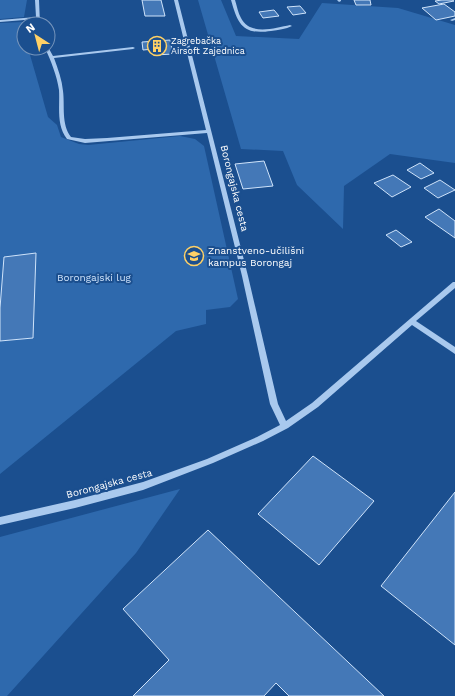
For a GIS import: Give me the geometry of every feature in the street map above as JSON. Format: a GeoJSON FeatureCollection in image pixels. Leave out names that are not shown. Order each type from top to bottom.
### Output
{"type":"FeatureCollection","features":[{"type":"Feature","properties":{"kind":"street"},"geometry":{"type":"LineString","coordinates":[[37,0],[37,16]]}},
{"type":"Feature","properties":{"kind":"street","name":"Borongajska cesta"},"geometry":{"type":"LineString","coordinates":[[176,0],[245,276],[274,404],[285,426]]}},
{"type":"Feature","properties":{"kind":"street"},"geometry":{"type":"LineString","coordinates":[[233,0],[240,22],[249,29],[258,30],[290,26]]}},
{"type":"Feature","properties":{"kind":"street"},"geometry":{"type":"LineString","coordinates":[[0,21],[16,20]]}},
{"type":"Feature","properties":{"kind":"street"},"geometry":{"type":"LineString","coordinates":[[133,48],[52,57],[60,88],[64,131],[69,138],[92,141],[209,131]]}},
{"type":"Feature","properties":{"kind":"street","name":"Borongajska cesta"},"geometry":{"type":"LineString","coordinates":[[0,521],[75,504],[143,486],[210,461],[252,443],[285,426],[315,405],[455,284]]}},
{"type":"Feature","properties":{"kind":"street"},"geometry":{"type":"LineString","coordinates":[[411,321],[455,351]]}},
{"type":"Feature","properties":{"kind":"green space"},"geometry":{"type":"Polygon","coordinates":[[[0,0],[27,0],[24,16],[0,19],[0,0]]]}},
{"type":"Feature","properties":{"kind":"green space"},"geometry":{"type":"Polygon","coordinates":[[[198,0],[221,0],[236,36],[299,39],[322,3],[398,8],[455,25],[455,163],[390,154],[344,186],[343,229],[297,185],[283,151],[241,149],[198,0]]]}},
{"type":"Feature","properties":{"kind":"green space","name":"Borongajski lug"},"geometry":{"type":"Polygon","coordinates":[[[16,22],[16,56],[30,56],[48,117],[57,125],[61,137],[79,144],[88,145],[180,136],[195,139],[204,146],[238,299],[230,307],[206,310],[206,324],[176,331],[0,474],[0,23],[16,22]]]}},
{"type":"Feature","properties":{"kind":"green space"},"geometry":{"type":"Polygon","coordinates":[[[180,489],[136,553],[7,696],[0,696],[0,537],[180,489]]]}},
{"type":"Feature","properties":{"kind":"building"},"geometry":{"type":"Polygon","coordinates":[[[142,0],[161,0],[165,16],[145,16],[142,0]]]}},
{"type":"Feature","properties":{"kind":"building"},"geometry":{"type":"Polygon","coordinates":[[[354,0],[370,0],[371,5],[356,5],[354,0]]]}},
{"type":"Feature","properties":{"kind":"building"},"geometry":{"type":"Polygon","coordinates":[[[435,1],[454,1],[439,4],[435,1]]]}},
{"type":"Feature","properties":{"kind":"building"},"geometry":{"type":"Polygon","coordinates":[[[444,4],[455,12],[455,16],[436,20],[422,8],[444,4]]]}},
{"type":"Feature","properties":{"kind":"building"},"geometry":{"type":"Polygon","coordinates":[[[300,6],[306,13],[293,15],[287,7],[300,6]]]}},
{"type":"Feature","properties":{"kind":"building"},"geometry":{"type":"Polygon","coordinates":[[[274,10],[279,16],[263,18],[259,12],[274,10]]]}},
{"type":"Feature","properties":{"kind":"building","name":"Zagrebačka Airsoft Zajednica"},"geometry":{"type":"Polygon","coordinates":[[[170,40],[173,54],[155,55],[154,49],[143,50],[142,42],[170,40]]]}},
{"type":"Feature","properties":{"kind":"building"},"geometry":{"type":"Polygon","coordinates":[[[264,161],[273,186],[243,189],[235,164],[264,161]]]}},
{"type":"Feature","properties":{"kind":"building"},"geometry":{"type":"Polygon","coordinates":[[[420,163],[434,173],[421,179],[407,170],[420,163]]]}},
{"type":"Feature","properties":{"kind":"building"},"geometry":{"type":"Polygon","coordinates":[[[393,175],[411,187],[392,197],[374,183],[393,175]]]}},
{"type":"Feature","properties":{"kind":"building"},"geometry":{"type":"Polygon","coordinates":[[[440,180],[455,190],[438,198],[424,188],[440,180]]]}},
{"type":"Feature","properties":{"kind":"building"},"geometry":{"type":"Polygon","coordinates":[[[439,209],[455,221],[455,238],[425,217],[439,209]]]}},
{"type":"Feature","properties":{"kind":"building"},"geometry":{"type":"Polygon","coordinates":[[[396,230],[412,242],[401,247],[386,235],[396,230]]]}},
{"type":"Feature","properties":{"kind":"building"},"geometry":{"type":"Polygon","coordinates":[[[36,253],[33,338],[0,341],[0,308],[4,257],[36,253]]]}},
{"type":"Feature","properties":{"kind":"building"},"geometry":{"type":"Polygon","coordinates":[[[313,456],[374,501],[319,565],[258,514],[313,456]]]}},
{"type":"Feature","properties":{"kind":"building"},"geometry":{"type":"Polygon","coordinates":[[[455,492],[455,645],[381,586],[455,492]]]}},
{"type":"Feature","properties":{"kind":"building"},"geometry":{"type":"Polygon","coordinates":[[[208,530],[384,696],[289,696],[276,683],[264,696],[133,696],[169,660],[123,609],[208,530]]]}},
{"type":"Feature","properties":{"kind":"place","name":"Zagrebačka Airsoft Zajednica"},"geometry":{"type":"Point","coordinates":[157,46]}},
{"type":"Feature","properties":{"kind":"place","name":"Znanstveno-učilišni kampus Borongaj"},"geometry":{"type":"Point","coordinates":[194,256]}}]}
